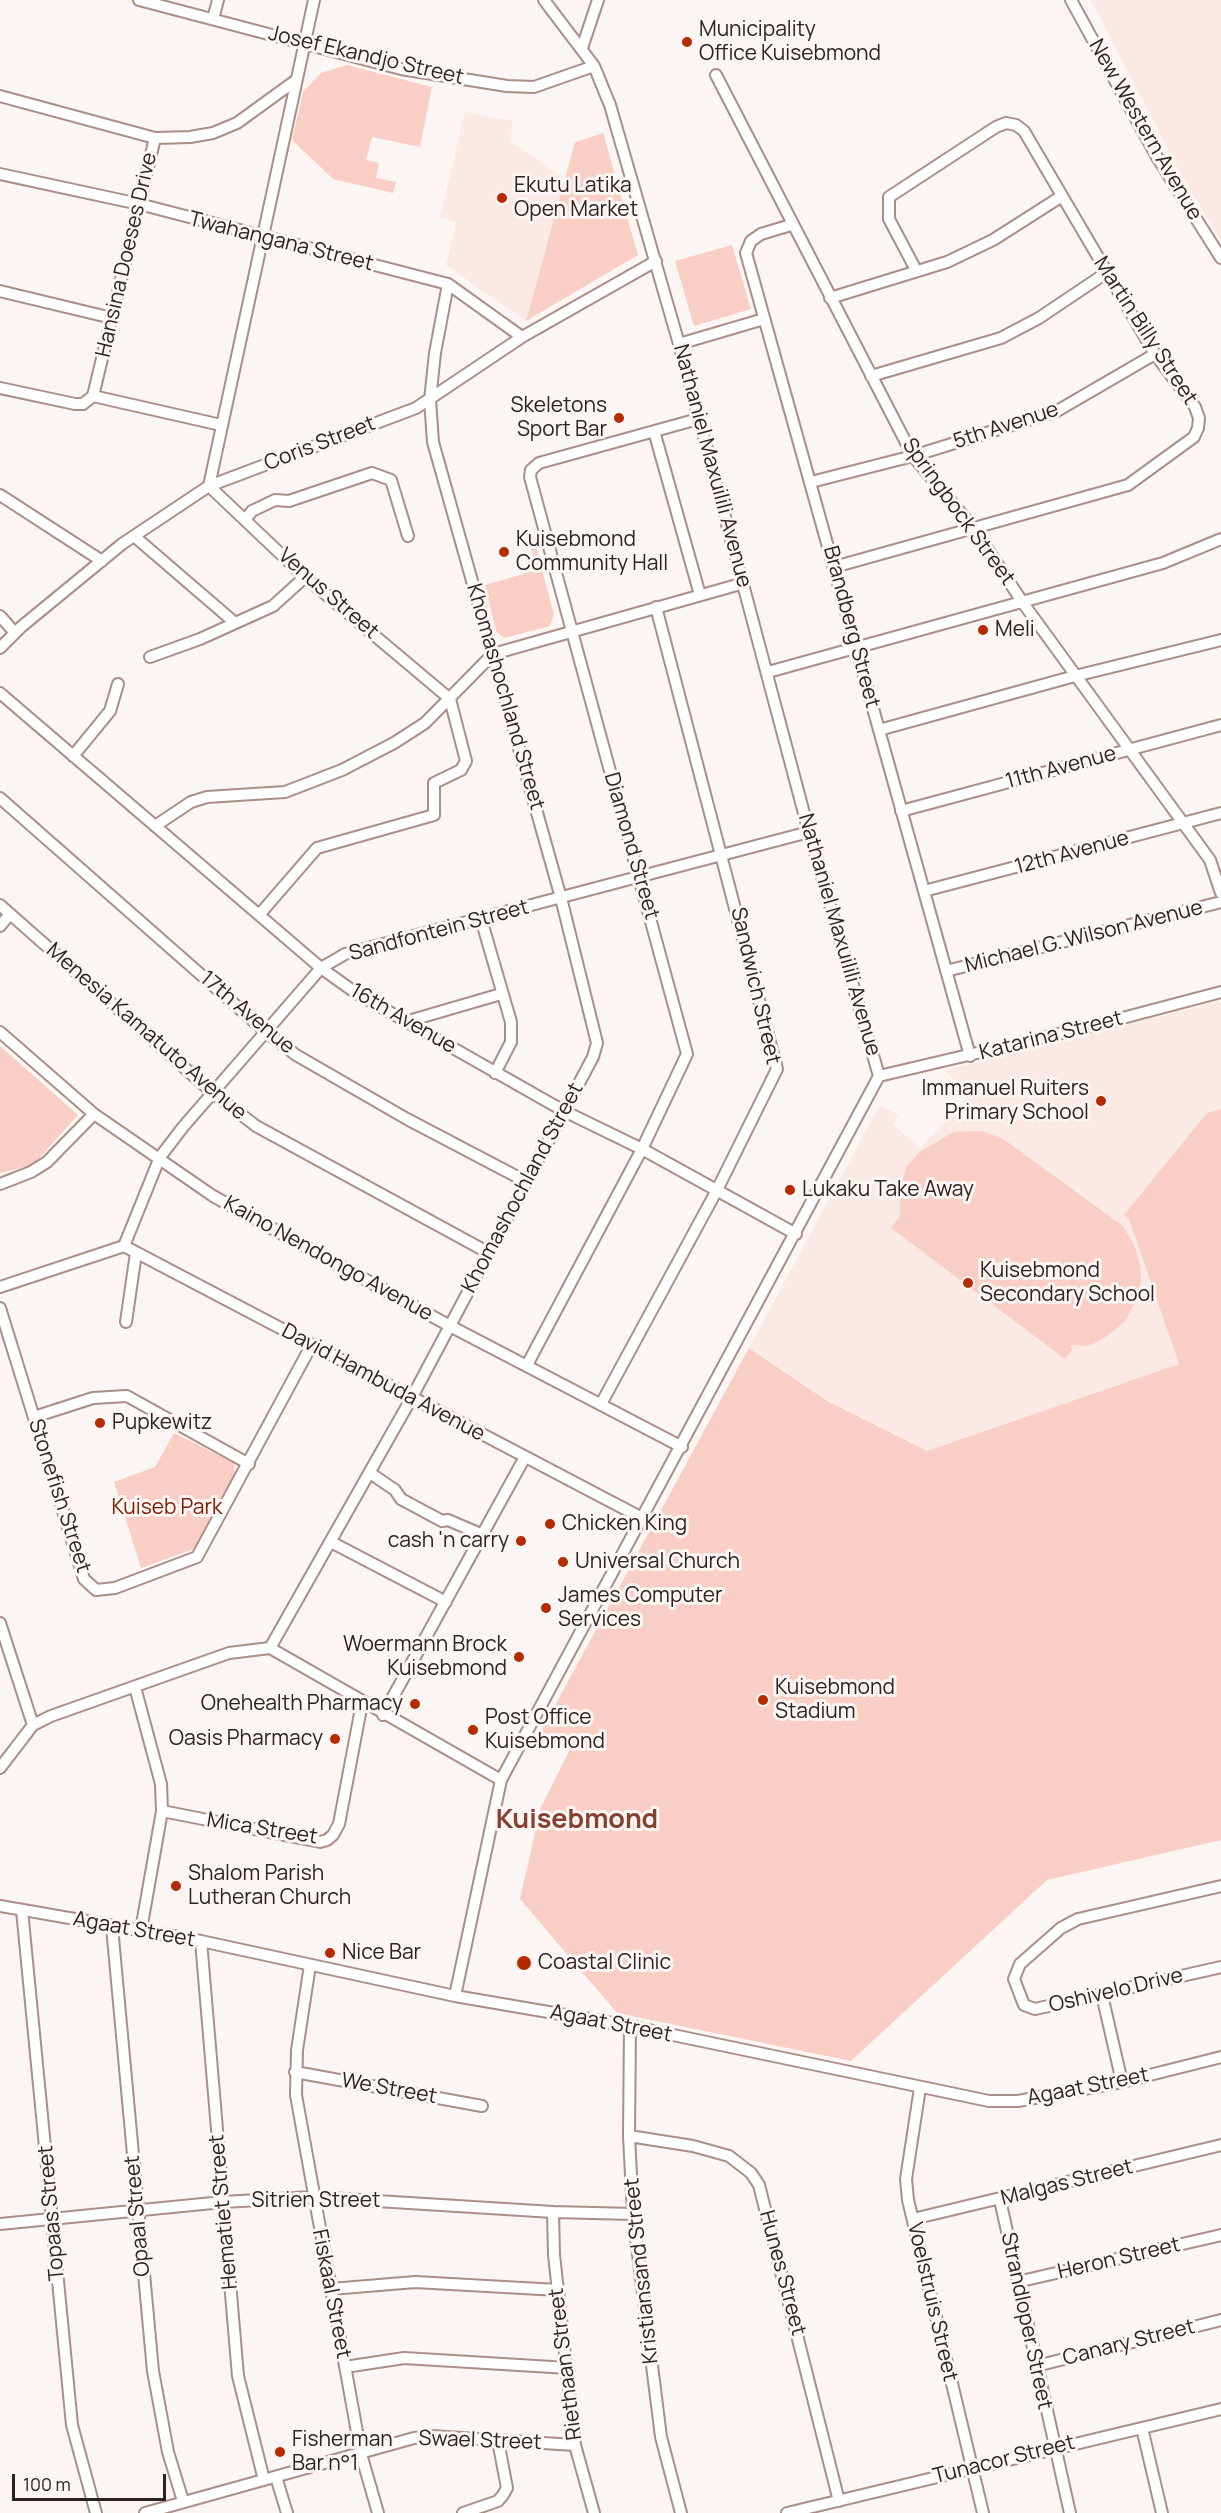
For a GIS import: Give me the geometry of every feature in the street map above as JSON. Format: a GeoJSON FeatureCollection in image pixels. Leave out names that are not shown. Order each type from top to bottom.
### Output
{"type":"FeatureCollection","features":[{"type":"Feature","properties":{"kind":"street","name":"Josef Ekandjo Street"},"geometry":{"type":"LineString","coordinates":[[139,0],[401,69],[507,86],[534,87],[594,66]]}},
{"type":"Feature","properties":{"kind":"street"},"geometry":{"type":"LineString","coordinates":[[213,20],[218,0]]}},
{"type":"Feature","properties":{"kind":"street"},"geometry":{"type":"LineString","coordinates":[[209,486],[264,238],[302,44],[314,0]]}},
{"type":"Feature","properties":{"kind":"street","name":"Nathaniel Maxuilili Avenue"},"geometry":{"type":"LineString","coordinates":[[454,1996],[501,1780],[682,1447],[879,1076],[809,832],[679,344],[610,105],[594,66],[544,0]]}},
{"type":"Feature","properties":{"kind":"street"},"geometry":{"type":"LineString","coordinates":[[582,48],[598,0]]}},
{"type":"Feature","properties":{"kind":"street","name":"New Western Avenue"},"geometry":{"type":"LineString","coordinates":[[1071,0],[1157,157],[1221,258]]}},
{"type":"Feature","properties":{"kind":"street","name":"Springbock Street"},"geometry":{"type":"LineString","coordinates":[[716,75],[791,225],[912,456],[975,530],[1023,603],[1210,860],[1221,893]]}},
{"type":"Feature","properties":{"kind":"street","name":"Hansina Doeses Drive"},"geometry":{"type":"LineString","coordinates":[[93,396],[155,138],[213,133],[237,123],[295,81]]}},
{"type":"Feature","properties":{"kind":"street"},"geometry":{"type":"LineString","coordinates":[[0,96],[155,138]]}},
{"type":"Feature","properties":{"kind":"street","name":"Martin Billy Street"},"geometry":{"type":"LineString","coordinates":[[834,567],[975,530],[1128,485],[1194,437],[1198,418],[1195,407],[1155,354],[1024,131],[1006,123],[996,127],[889,197],[889,219],[916,270]]}},
{"type":"Feature","properties":{"kind":"street","name":"Twahangana Street"},"geometry":{"type":"LineString","coordinates":[[0,174],[139,204],[448,284]]}},
{"type":"Feature","properties":{"kind":"street"},"geometry":{"type":"LineString","coordinates":[[830,298],[947,262],[993,240],[1062,196]]}},
{"type":"Feature","properties":{"kind":"street","name":"Brandberg Street"},"geometry":{"type":"LineString","coordinates":[[791,225],[761,234],[750,241],[746,253],[970,1056]]}},
{"type":"Feature","properties":{"kind":"street","name":"Coris Street"},"geometry":{"type":"LineString","coordinates":[[0,648],[15,633],[134,536],[209,486],[430,400],[522,337],[656,261]]}},
{"type":"Feature","properties":{"kind":"street"},"geometry":{"type":"LineString","coordinates":[[871,376],[1001,338],[1039,318],[1106,273]]}},
{"type":"Feature","properties":{"kind":"street"},"geometry":{"type":"LineString","coordinates":[[430,400],[435,353],[448,284],[522,337]]}},
{"type":"Feature","properties":{"kind":"street"},"geometry":{"type":"LineString","coordinates":[[0,291],[112,318]]}},
{"type":"Feature","properties":{"kind":"street"},"geometry":{"type":"LineString","coordinates":[[679,344],[764,319]]}},
{"type":"Feature","properties":{"kind":"street","name":"5th Avenue"},"geometry":{"type":"LineString","coordinates":[[811,482],[912,456],[1057,411],[1155,354]]}},
{"type":"Feature","properties":{"kind":"street"},"geometry":{"type":"LineString","coordinates":[[0,388],[75,404],[83,404],[93,396],[221,425]]}},
{"type":"Feature","properties":{"kind":"street","name":"Khomashochland Street"},"geometry":{"type":"LineString","coordinates":[[270,1648],[411,1399],[594,1057],[597,1043],[561,898],[433,442],[430,400]]}},
{"type":"Feature","properties":{"kind":"street","name":"Diamond Street"},"geometry":{"type":"LineString","coordinates":[[527,1365],[642,1149],[685,1060],[687,1048],[530,477],[531,470],[539,463],[698,419]]}},
{"type":"Feature","properties":{"kind":"street"},"geometry":{"type":"LineString","coordinates":[[654,431],[700,595]]}},
{"type":"Feature","properties":{"kind":"street"},"geometry":{"type":"LineString","coordinates":[[245,520],[252,511],[268,502],[289,501],[372,473],[385,476],[393,483],[408,536]]}},
{"type":"Feature","properties":{"kind":"street","name":"Venus Street"},"geometry":{"type":"LineString","coordinates":[[209,486],[305,577],[450,699]]}},
{"type":"Feature","properties":{"kind":"street"},"geometry":{"type":"LineString","coordinates":[[0,495],[102,561]]}},
{"type":"Feature","properties":{"kind":"street"},"geometry":{"type":"LineString","coordinates":[[134,536],[234,622]]}},
{"type":"Feature","properties":{"kind":"street"},"geometry":{"type":"LineString","coordinates":[[768,672],[1163,563],[1221,538]]}},
{"type":"Feature","properties":{"kind":"street"},"geometry":{"type":"LineString","coordinates":[[150,657],[200,639],[279,603],[305,577]]}},
{"type":"Feature","properties":{"kind":"street"},"geometry":{"type":"LineString","coordinates":[[155,826],[191,802],[207,797],[285,792],[342,770],[394,743],[424,723],[493,654],[744,583]]}},
{"type":"Feature","properties":{"kind":"street","name":"Sandwich Street"},"geometry":{"type":"LineString","coordinates":[[601,1404],[717,1190],[777,1069],[723,855],[656,607]]}},
{"type":"Feature","properties":{"kind":"street"},"geometry":{"type":"LineString","coordinates":[[0,616],[15,633]]}},
{"type":"Feature","properties":{"kind":"street"},"geometry":{"type":"LineString","coordinates":[[879,730],[1075,676],[1221,640]]}},
{"type":"Feature","properties":{"kind":"street"},"geometry":{"type":"LineString","coordinates":[[73,756],[110,711],[118,684]]}},
{"type":"Feature","properties":{"kind":"street","name":"16th Avenue"},"geometry":{"type":"LineString","coordinates":[[0,693],[321,968],[356,993],[564,1111],[642,1149],[796,1234]]}},
{"type":"Feature","properties":{"kind":"street"},"geometry":{"type":"LineString","coordinates":[[259,915],[317,848],[434,815],[434,783],[461,770],[466,761],[450,699]]}},
{"type":"Feature","properties":{"kind":"street","name":"11th Avenue"},"geometry":{"type":"LineString","coordinates":[[901,812],[1221,725]]}},
{"type":"Feature","properties":{"kind":"street","name":"17th Avenue"},"geometry":{"type":"LineString","coordinates":[[0,798],[266,1032],[296,1055],[343,1083],[527,1182]]}},
{"type":"Feature","properties":{"kind":"street","name":"12th Avenue"},"geometry":{"type":"LineString","coordinates":[[924,891],[1221,813]]}},
{"type":"Feature","properties":{"kind":"street","name":"Sandfontein Street"},"geometry":{"type":"LineString","coordinates":[[124,1246],[160,1157],[321,968],[345,954],[809,832]]}},
{"type":"Feature","properties":{"kind":"street","name":"Michael G. Wilson Avenue"},"geometry":{"type":"LineString","coordinates":[[946,972],[1221,902]]}},
{"type":"Feature","properties":{"kind":"street","name":"Menesia Kamatuto Avenue"},"geometry":{"type":"LineString","coordinates":[[0,905],[213,1093],[256,1126],[489,1253]]}},
{"type":"Feature","properties":{"kind":"street"},"geometry":{"type":"LineString","coordinates":[[0,926],[10,914]]}},
{"type":"Feature","properties":{"kind":"street"},"geometry":{"type":"LineString","coordinates":[[481,919],[511,1022],[511,1042],[495,1073]]}},
{"type":"Feature","properties":{"kind":"street","name":"Katarina Street"},"geometry":{"type":"LineString","coordinates":[[879,1076],[970,1056],[1221,992]]}},
{"type":"Feature","properties":{"kind":"street"},"geometry":{"type":"LineString","coordinates":[[405,1022],[501,994]]}},
{"type":"Feature","properties":{"kind":"street","name":"Kaino Nendongo Avenue"},"geometry":{"type":"LineString","coordinates":[[0,1032],[94,1114],[237,1210],[450,1326],[682,1447]]}},
{"type":"Feature","properties":{"kind":"street"},"geometry":{"type":"LineString","coordinates":[[0,1184],[31,1172],[47,1162],[94,1114]]}},
{"type":"Feature","properties":{"kind":"street"},"geometry":{"type":"LineString","coordinates":[[0,1287],[124,1246]]}},
{"type":"Feature","properties":{"kind":"street","name":"David Hambuda Avenue"},"geometry":{"type":"LineString","coordinates":[[124,1246],[411,1399],[642,1518]]}},
{"type":"Feature","properties":{"kind":"street"},"geometry":{"type":"LineString","coordinates":[[126,1322],[136,1253]]}},
{"type":"Feature","properties":{"kind":"street","name":"Stonefish Street"},"geometry":{"type":"LineString","coordinates":[[0,1308],[84,1579],[96,1590],[115,1588],[197,1557],[311,1346]]}},
{"type":"Feature","properties":{"kind":"street"},"geometry":{"type":"LineString","coordinates":[[34,1417],[93,1398],[127,1396],[249,1464]]}},
{"type":"Feature","properties":{"kind":"street"},"geometry":{"type":"LineString","coordinates":[[384,1714],[525,1457]]}},
{"type":"Feature","properties":{"kind":"street"},"geometry":{"type":"LineString","coordinates":[[370,1473],[395,1490],[401,1499],[442,1521],[448,1520],[483,1535]]}},
{"type":"Feature","properties":{"kind":"street"},"geometry":{"type":"LineString","coordinates":[[331,1542],[446,1602]]}},
{"type":"Feature","properties":{"kind":"street"},"geometry":{"type":"LineString","coordinates":[[0,1623],[33,1725]]}},
{"type":"Feature","properties":{"kind":"street"},"geometry":{"type":"LineString","coordinates":[[0,1767],[33,1725],[51,1716],[229,1653],[270,1648],[362,1703],[501,1780]]}},
{"type":"Feature","properties":{"kind":"street"},"geometry":{"type":"LineString","coordinates":[[135,1687],[161,1784],[162,1811],[141,1930]]}},
{"type":"Feature","properties":{"kind":"street","name":"Mica Street"},"geometry":{"type":"LineString","coordinates":[[162,1811],[320,1842],[327,1840],[339,1824],[362,1703]]}},
{"type":"Feature","properties":{"kind":"street","name":"Oshivelo Drive"},"geometry":{"type":"LineString","coordinates":[[1221,1886],[1078,1919],[1041,1945],[1015,1971],[1014,1979],[1029,2008],[1035,2009],[1221,1967]]}},
{"type":"Feature","properties":{"kind":"street","name":"Agaat Street"},"geometry":{"type":"LineString","coordinates":[[0,1906],[201,1941],[454,1996],[630,2026],[989,2102],[1018,2101],[1122,2082],[1221,2057]]}},
{"type":"Feature","properties":{"kind":"street","name":"Topaas Street"},"geometry":{"type":"LineString","coordinates":[[22,1910],[72,2425],[96,2513]]}},
{"type":"Feature","properties":{"kind":"street","name":"Opaal Street"},"geometry":{"type":"LineString","coordinates":[[112,1927],[153,2371],[168,2452],[183,2501]]}},
{"type":"Feature","properties":{"kind":"street","name":"Hematiet Street"},"geometry":{"type":"LineString","coordinates":[[201,1941],[238,2376],[264,2480]]}},
{"type":"Feature","properties":{"kind":"street","name":"Fiskaal Street"},"geometry":{"type":"LineString","coordinates":[[310,1965],[295,2072],[296,2095],[361,2454],[378,2513]]}},
{"type":"Feature","properties":{"kind":"street"},"geometry":{"type":"LineString","coordinates":[[1102,1995],[1122,2082]]}},
{"type":"Feature","properties":{"kind":"street","name":"Kristiansand Street"},"geometry":{"type":"LineString","coordinates":[[630,2026],[629,2136],[633,2214],[661,2437],[681,2513]]}},
{"type":"Feature","properties":{"kind":"street","name":"We Street"},"geometry":{"type":"LineString","coordinates":[[295,2072],[482,2106]]}},
{"type":"Feature","properties":{"kind":"street","name":"Voelstruis Street"},"geometry":{"type":"LineString","coordinates":[[920,2088],[906,2179],[912,2219],[983,2513]]}},
{"type":"Feature","properties":{"kind":"street","name":"Hunes Street"},"geometry":{"type":"LineString","coordinates":[[629,2136],[693,2146],[729,2156],[751,2173],[759,2185],[839,2500]]}},
{"type":"Feature","properties":{"kind":"street","name":"Malgas Street"},"geometry":{"type":"LineString","coordinates":[[912,2219],[1000,2200],[1221,2145]]}},
{"type":"Feature","properties":{"kind":"street","name":"Sitrien Street"},"geometry":{"type":"LineString","coordinates":[[0,2224],[223,2202],[313,2197],[553,2212],[633,2214]]}},
{"type":"Feature","properties":{"kind":"street","name":"Strandloper Street"},"geometry":{"type":"LineString","coordinates":[[1000,2200],[1070,2513]]}},
{"type":"Feature","properties":{"kind":"street","name":"Riethaan Street"},"geometry":{"type":"LineString","coordinates":[[553,2212],[558,2289],[575,2445],[594,2513]]}},
{"type":"Feature","properties":{"kind":"street","name":"Heron Street"},"geometry":{"type":"LineString","coordinates":[[1017,2282],[1221,2235]]}},
{"type":"Feature","properties":{"kind":"street"},"geometry":{"type":"LineString","coordinates":[[331,2289],[415,2282],[558,2289]]}},
{"type":"Feature","properties":{"kind":"street","name":"Canary Street"},"geometry":{"type":"LineString","coordinates":[[1036,2366],[1221,2320]]}},
{"type":"Feature","properties":{"kind":"street"},"geometry":{"type":"LineString","coordinates":[[345,2367],[404,2358],[568,2368]]}},
{"type":"Feature","properties":{"kind":"street","name":"Tunacor Street"},"geometry":{"type":"LineString","coordinates":[[787,2513],[1221,2409]]}},
{"type":"Feature","properties":{"kind":"street"},"geometry":{"type":"LineString","coordinates":[[1142,2428],[1162,2513]]}},
{"type":"Feature","properties":{"kind":"street","name":"Swael Street"},"geometry":{"type":"LineString","coordinates":[[145,2513],[361,2454],[380,2445],[431,2436],[575,2445]]}},
{"type":"Feature","properties":{"kind":"street"},"geometry":{"type":"LineString","coordinates":[[463,2513],[498,2501],[504,2495],[507,2488],[498,2441]]}},
{"type":"Feature","properties":{"kind":"street"},"geometry":{"type":"LineString","coordinates":[[276,2477],[286,2513]]}},
{"type":"Feature","properties":{"kind":"shaded area"},"geometry":{"type":"Polygon","coordinates":[[[1091,0],[1221,0],[1221,241],[1182,176],[1091,0]]]}},
{"type":"Feature","properties":{"kind":"shaded area","name":"Ekutu Latika Open Market"},"geometry":{"type":"Polygon","coordinates":[[[465,112],[513,121],[510,141],[565,179],[526,321],[446,265],[456,222],[440,218],[465,112]]]}},
{"type":"Feature","properties":{"kind":"shaded area","name":"Kuisebmond Secondary School"},"geometry":{"type":"Polygon","coordinates":[[[1221,1001],[1221,1109],[1124,1215],[1129,1219],[1179,1364],[927,1451],[827,1401],[749,1348],[880,1105],[898,1115],[893,1125],[921,1148],[970,1093],[944,1071],[1221,1001]]]}},
{"type":"Feature","properties":{"kind":"green space"},"geometry":{"type":"Polygon","coordinates":[[[347,65],[432,87],[420,147],[372,137],[366,160],[379,163],[376,178],[396,182],[393,193],[333,179],[292,140],[303,92],[321,73],[347,65]]]}},
{"type":"Feature","properties":{"kind":"green space"},"geometry":{"type":"Polygon","coordinates":[[[603,133],[638,255],[526,321],[575,142],[603,133]]]}},
{"type":"Feature","properties":{"kind":"green space"},"geometry":{"type":"Polygon","coordinates":[[[732,245],[751,309],[694,326],[675,261],[732,245]]]}},
{"type":"Feature","properties":{"kind":"green space"},"geometry":{"type":"Polygon","coordinates":[[[532,532],[554,615],[550,626],[504,638],[496,631],[485,585],[537,570],[527,534],[532,532]]]}},
{"type":"Feature","properties":{"kind":"green space"},"geometry":{"type":"Polygon","coordinates":[[[0,1046],[78,1115],[33,1165],[0,1173],[0,1046]]]}},
{"type":"Feature","properties":{"kind":"green space"},"geometry":{"type":"Polygon","coordinates":[[[1221,1109],[1221,1840],[1047,1880],[851,2061],[617,2013],[520,1899],[541,1807],[571,1747],[540,1733],[749,1348],[827,1401],[927,1451],[1179,1364],[1129,1219],[1124,1215],[1207,1113],[1221,1109]]]}},
{"type":"Feature","properties":{"kind":"green space"},"geometry":{"type":"Polygon","coordinates":[[[981,1131],[1002,1138],[1123,1226],[1135,1247],[1140,1265],[1141,1282],[1136,1301],[1125,1321],[1106,1337],[1089,1346],[1070,1345],[1073,1349],[1065,1359],[891,1228],[900,1216],[900,1187],[907,1166],[921,1151],[954,1132],[981,1131]]]}},
{"type":"Feature","properties":{"kind":"green space","name":"Kuiseb Park"},"geometry":{"type":"Polygon","coordinates":[[[174,1433],[234,1463],[235,1476],[194,1549],[141,1568],[114,1482],[155,1467],[174,1433]]]}},
{"type":"Feature","properties":{"kind":"place","name":"Municipality Office Kuisebmond"},"geometry":{"type":"Point","coordinates":[687,42]}},
{"type":"Feature","properties":{"kind":"place","name":"Ekutu Latika Open Market"},"geometry":{"type":"Point","coordinates":[502,198]}},
{"type":"Feature","properties":{"kind":"place","name":"Skeletons Sport Bar"},"geometry":{"type":"Point","coordinates":[619,418]}},
{"type":"Feature","properties":{"kind":"place","name":"Kuisebmond Community Hall"},"geometry":{"type":"Point","coordinates":[504,552]}},
{"type":"Feature","properties":{"kind":"place","name":"Meli"},"geometry":{"type":"Point","coordinates":[983,630]}},
{"type":"Feature","properties":{"kind":"place","name":"Immanuel Ruiters Primary School"},"geometry":{"type":"Point","coordinates":[1101,1101]}},
{"type":"Feature","properties":{"kind":"place","name":"Lukaku Take Away"},"geometry":{"type":"Point","coordinates":[790,1190]}},
{"type":"Feature","properties":{"kind":"place","name":"Kuisebmond Secondary School"},"geometry":{"type":"Point","coordinates":[968,1283]}},
{"type":"Feature","properties":{"kind":"place","name":"Pupkewitz"},"geometry":{"type":"Point","coordinates":[100,1423]}},
{"type":"Feature","properties":{"kind":"place","name":"Chicken King"},"geometry":{"type":"Point","coordinates":[550,1524]}},
{"type":"Feature","properties":{"kind":"place","name":"cash 'n carry"},"geometry":{"type":"Point","coordinates":[521,1541]}},
{"type":"Feature","properties":{"kind":"place","name":"Universal Church"},"geometry":{"type":"Point","coordinates":[563,1562]}},
{"type":"Feature","properties":{"kind":"place","name":"James Computer Services"},"geometry":{"type":"Point","coordinates":[546,1608]}},
{"type":"Feature","properties":{"kind":"place","name":"Woermann Brock Kuisebmond"},"geometry":{"type":"Point","coordinates":[519,1657]}},
{"type":"Feature","properties":{"kind":"place","name":"Kuisebmond Stadium"},"geometry":{"type":"Point","coordinates":[763,1700]}},
{"type":"Feature","properties":{"kind":"place","name":"Onehealth Pharmacy"},"geometry":{"type":"Point","coordinates":[415,1704]}},
{"type":"Feature","properties":{"kind":"place","name":"Post Office Kuisebmond"},"geometry":{"type":"Point","coordinates":[473,1730]}},
{"type":"Feature","properties":{"kind":"place","name":"Oasis Pharmacy"},"geometry":{"type":"Point","coordinates":[335,1739]}},
{"type":"Feature","properties":{"kind":"place","name":"Shalom Parish Lutheran Church"},"geometry":{"type":"Point","coordinates":[176,1886]}},
{"type":"Feature","properties":{"kind":"place","name":"Nice Bar"},"geometry":{"type":"Point","coordinates":[330,1953]}},
{"type":"Feature","properties":{"kind":"place","name":"Coastal Clinic"},"geometry":{"type":"Point","coordinates":[524,1963]}},
{"type":"Feature","properties":{"kind":"place","name":"Fisherman Bar n°1"},"geometry":{"type":"Point","coordinates":[280,2452]}},
{"type":"Feature","properties":{"kind":"district","name":"Kuisebmond"},"geometry":{"type":"Point","coordinates":[577,1820]}}]}
